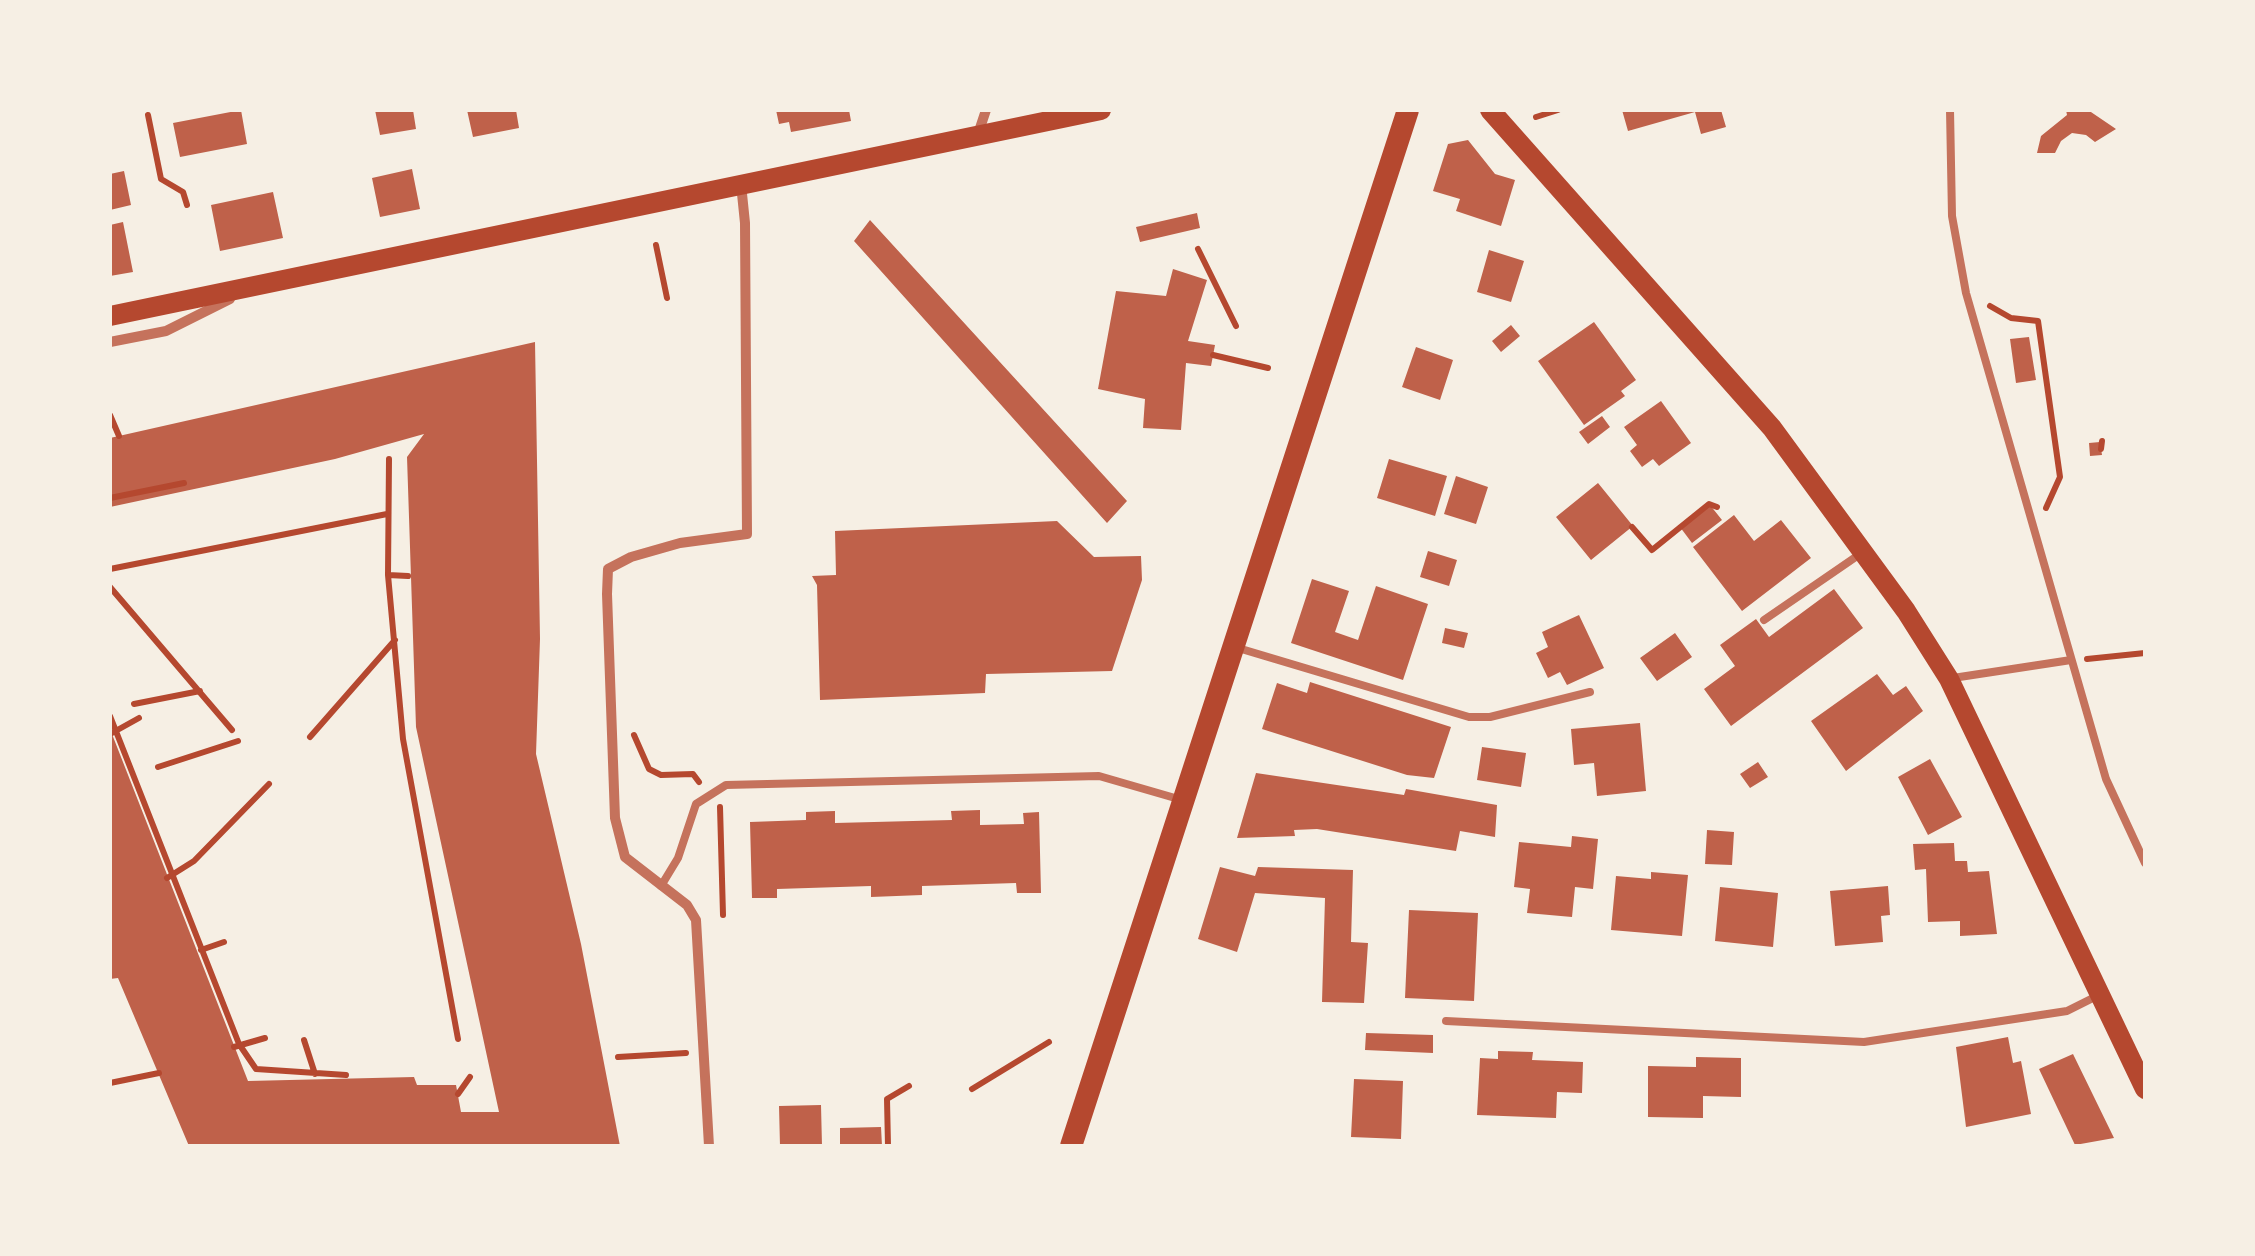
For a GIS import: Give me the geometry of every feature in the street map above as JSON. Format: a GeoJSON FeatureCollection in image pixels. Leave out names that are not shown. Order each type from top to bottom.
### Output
{"type":"FeatureCollection","features":[{"type":"Feature","properties":{"kind":"main road"},"geometry":{"type":"LineString","coordinates":[[110,316],[1101,110]]}},
{"type":"Feature","properties":{"kind":"main road"},"geometry":{"type":"LineString","coordinates":[[1071,1146],[1408,110]]}},
{"type":"Feature","properties":{"kind":"main road"},"geometry":{"type":"LineString","coordinates":[[1490,110],[1772,428],[1949,679],[2145,1089]]}},
{"type":"Feature","properties":{"kind":"street"},"geometry":{"type":"LineString","coordinates":[[978,134],[986,110]]}},
{"type":"Feature","properties":{"kind":"street"},"geometry":{"type":"LineString","coordinates":[[709,1146],[696,920],[687,905],[625,857],[615,818],[608,569],[680,543],[747,534],[745,223],[740,183]]}},
{"type":"Feature","properties":{"kind":"street"},"geometry":{"type":"LineString","coordinates":[[110,342],[166,331],[253,288]]}},
{"type":"Feature","properties":{"kind":"lane"},"geometry":{"type":"LineString","coordinates":[[1950,110],[1952,216],[1966,293],[2106,779],[2145,864]]}},
{"type":"Feature","properties":{"kind":"lane"},"geometry":{"type":"LineString","coordinates":[[1764,620],[1863,552]]}},
{"type":"Feature","properties":{"kind":"lane"},"geometry":{"type":"LineString","coordinates":[[1233,647],[1468,717],[1490,717],[1590,692]]}},
{"type":"Feature","properties":{"kind":"lane"},"geometry":{"type":"LineString","coordinates":[[1949,679],[1989,669],[2070,660]]}},
{"type":"Feature","properties":{"kind":"lane"},"geometry":{"type":"LineString","coordinates":[[661,886],[678,858],[696,804],[726,784],[1099,776],[1183,800]]}},
{"type":"Feature","properties":{"kind":"lane"},"geometry":{"type":"LineString","coordinates":[[1446,1021],[1864,1042],[2066,1011],[2100,995]]}},
{"type":"Feature","properties":{"kind":"path"},"geometry":{"type":"LineString","coordinates":[[1536,117],[1558,110]]}},
{"type":"Feature","properties":{"kind":"path"},"geometry":{"type":"LineString","coordinates":[[148,115],[160,179],[182,192],[187,206]]}},
{"type":"Feature","properties":{"kind":"path"},"geometry":{"type":"LineString","coordinates":[[656,245],[667,298]]}},
{"type":"Feature","properties":{"kind":"path"},"geometry":{"type":"LineString","coordinates":[[1198,249],[1236,326]]}},
{"type":"Feature","properties":{"kind":"path"},"geometry":{"type":"LineString","coordinates":[[1966,293],[2012,318],[2038,322],[2060,478],[2034,530]]}},
{"type":"Feature","properties":{"kind":"path"},"geometry":{"type":"LineString","coordinates":[[1213,355],[1268,368]]}},
{"type":"Feature","properties":{"kind":"path"},"geometry":{"type":"LineString","coordinates":[[110,414],[119,436]]}},
{"type":"Feature","properties":{"kind":"path"},"geometry":{"type":"LineString","coordinates":[[389,460],[388,575],[403,742],[458,1038]]}},
{"type":"Feature","properties":{"kind":"path"},"geometry":{"type":"LineString","coordinates":[[110,498],[184,483]]}},
{"type":"Feature","properties":{"kind":"path"},"geometry":{"type":"LineString","coordinates":[[1632,527],[1652,550],[1708,504],[1717,508]]}},
{"type":"Feature","properties":{"kind":"path"},"geometry":{"type":"LineString","coordinates":[[110,569],[387,514]]}},
{"type":"Feature","properties":{"kind":"path"},"geometry":{"type":"LineString","coordinates":[[388,575],[408,576]]}},
{"type":"Feature","properties":{"kind":"path"},"geometry":{"type":"LineString","coordinates":[[110,587],[232,730]]}},
{"type":"Feature","properties":{"kind":"path"},"geometry":{"type":"LineString","coordinates":[[310,737],[395,640]]}},
{"type":"Feature","properties":{"kind":"path"},"geometry":{"type":"LineString","coordinates":[[2070,660],[2145,653]]}},
{"type":"Feature","properties":{"kind":"path"},"geometry":{"type":"LineString","coordinates":[[134,704],[200,691]]}},
{"type":"Feature","properties":{"kind":"path"},"geometry":{"type":"LineString","coordinates":[[110,716],[237,1046],[256,1069],[346,1075]]}},
{"type":"Feature","properties":{"kind":"path"},"geometry":{"type":"LineString","coordinates":[[114,732],[139,718]]}},
{"type":"Feature","properties":{"kind":"path"},"geometry":{"type":"LineString","coordinates":[[158,767],[238,741]]}},
{"type":"Feature","properties":{"kind":"path"},"geometry":{"type":"LineString","coordinates":[[169,876],[194,861],[269,784]]}},
{"type":"Feature","properties":{"kind":"path"},"geometry":{"type":"LineString","coordinates":[[200,950],[224,942]]}},
{"type":"Feature","properties":{"kind":"path"},"geometry":{"type":"LineString","coordinates":[[237,1046],[265,1038]]}},
{"type":"Feature","properties":{"kind":"path"},"geometry":{"type":"LineString","coordinates":[[304,1040],[316,1074]]}},
{"type":"Feature","properties":{"kind":"path"},"geometry":{"type":"LineString","coordinates":[[972,1089],[1048,1042]]}},
{"type":"Feature","properties":{"kind":"path"},"geometry":{"type":"LineString","coordinates":[[618,1056],[705,1052]]}},
{"type":"Feature","properties":{"kind":"path"},"geometry":{"type":"LineString","coordinates":[[252,1081],[256,1069]]}},
{"type":"Feature","properties":{"kind":"path"},"geometry":{"type":"LineString","coordinates":[[110,1083],[159,1073]]}},
{"type":"Feature","properties":{"kind":"path"},"geometry":{"type":"LineString","coordinates":[[458,1094],[470,1077]]}},
{"type":"Feature","properties":{"kind":"path"},"geometry":{"type":"LineString","coordinates":[[888,1146],[887,1099],[909,1086]]}},
{"type":"Feature","properties":{"kind":"building"},"geometry":{"type":"Polygon","coordinates":[[[241,110],[247,144],[180,157],[173,123],[241,110]]]}},
{"type":"Feature","properties":{"kind":"building"},"geometry":{"type":"Polygon","coordinates":[[[375,110],[413,110],[416,129],[380,135],[375,110]]]}},
{"type":"Feature","properties":{"kind":"building"},"geometry":{"type":"Polygon","coordinates":[[[467,110],[516,110],[519,128],[473,137],[467,110]]]}},
{"type":"Feature","properties":{"kind":"building"},"geometry":{"type":"Polygon","coordinates":[[[776,110],[849,110],[851,121],[791,132],[789,122],[779,124],[776,110]]]}},
{"type":"Feature","properties":{"kind":"building"},"geometry":{"type":"Polygon","coordinates":[[[1622,110],[1721,110],[1726,127],[1701,134],[1695,112],[1628,131],[1622,110]]]}},
{"type":"Feature","properties":{"kind":"building"},"geometry":{"type":"Polygon","coordinates":[[[2066,110],[2088,110],[2116,129],[2095,142],[2086,135],[2072,133],[2061,141],[2055,153],[2037,153],[2041,136],[2067,115],[2066,110]]]}},
{"type":"Feature","properties":{"kind":"building"},"geometry":{"type":"Polygon","coordinates":[[[1468,140],[1495,174],[1515,180],[1501,226],[1456,211],[1460,199],[1433,191],[1448,144],[1468,140]]]}},
{"type":"Feature","properties":{"kind":"building"},"geometry":{"type":"Polygon","coordinates":[[[412,169],[420,209],[380,217],[372,178],[412,169]]]}},
{"type":"Feature","properties":{"kind":"building"},"geometry":{"type":"Polygon","coordinates":[[[124,171],[131,205],[110,210],[110,174],[124,171]]]}},
{"type":"Feature","properties":{"kind":"building"},"geometry":{"type":"Polygon","coordinates":[[[273,192],[283,238],[220,251],[211,205],[273,192]]]}},
{"type":"Feature","properties":{"kind":"building"},"geometry":{"type":"Polygon","coordinates":[[[1197,213],[1200,228],[1140,242],[1136,227],[1197,213]]]}},
{"type":"Feature","properties":{"kind":"building"},"geometry":{"type":"Polygon","coordinates":[[[870,220],[1127,501],[1107,523],[854,241],[870,220]]]}},
{"type":"Feature","properties":{"kind":"building"},"geometry":{"type":"Polygon","coordinates":[[[123,222],[133,272],[110,276],[110,225],[123,222]]]}},
{"type":"Feature","properties":{"kind":"building"},"geometry":{"type":"Polygon","coordinates":[[[1489,250],[1524,261],[1511,302],[1477,292],[1489,250]]]}},
{"type":"Feature","properties":{"kind":"building"},"geometry":{"type":"Polygon","coordinates":[[[1173,269],[1207,280],[1188,341],[1215,345],[1211,366],[1186,363],[1181,430],[1143,428],[1145,399],[1098,389],[1116,291],[1166,296],[1173,269]]]}},
{"type":"Feature","properties":{"kind":"building"},"geometry":{"type":"Polygon","coordinates":[[[1594,322],[1636,380],[1621,391],[1625,396],[1584,425],[1538,361],[1594,322]]]}},
{"type":"Feature","properties":{"kind":"building"},"geometry":{"type":"Polygon","coordinates":[[[1511,325],[1520,336],[1501,352],[1492,341],[1511,325]]]}},
{"type":"Feature","properties":{"kind":"building"},"geometry":{"type":"Polygon","coordinates":[[[2029,337],[2036,380],[2016,383],[2010,339],[2029,337]]]}},
{"type":"Feature","properties":{"kind":"building"},"geometry":{"type":"Polygon","coordinates":[[[535,342],[540,639],[536,754],[581,944],[620,1146],[189,1146],[118,978],[110,979],[110,729],[248,1081],[414,1077],[417,1085],[456,1085],[461,1112],[499,1112],[416,727],[407,457],[424,434],[335,459],[110,507],[110,438],[535,342]]]}},
{"type":"Feature","properties":{"kind":"building"},"geometry":{"type":"Polygon","coordinates":[[[1416,347],[1453,360],[1440,400],[1402,387],[1416,347]]]}},
{"type":"Feature","properties":{"kind":"building"},"geometry":{"type":"Polygon","coordinates":[[[1661,401],[1691,443],[1659,466],[1653,459],[1642,467],[1630,451],[1637,445],[1624,427],[1661,401]]]}},
{"type":"Feature","properties":{"kind":"building"},"geometry":{"type":"Polygon","coordinates":[[[1602,416],[1610,427],[1588,444],[1579,432],[1602,416]]]}},
{"type":"Feature","properties":{"kind":"building"},"geometry":{"type":"Polygon","coordinates":[[[2100,442],[2102,455],[2090,456],[2089,443],[2100,442]]]}},
{"type":"Feature","properties":{"kind":"building"},"geometry":{"type":"Polygon","coordinates":[[[1389,459],[1447,476],[1435,516],[1377,498],[1389,459]]]}},
{"type":"Feature","properties":{"kind":"building"},"geometry":{"type":"Polygon","coordinates":[[[1456,476],[1488,487],[1476,524],[1444,514],[1456,476]]]}},
{"type":"Feature","properties":{"kind":"building"},"geometry":{"type":"Polygon","coordinates":[[[1598,483],[1633,526],[1591,560],[1556,517],[1598,483]]]}},
{"type":"Feature","properties":{"kind":"building"},"geometry":{"type":"Polygon","coordinates":[[[1710,505],[1722,520],[1692,543],[1680,527],[1710,505]]]}},
{"type":"Feature","properties":{"kind":"building"},"geometry":{"type":"Polygon","coordinates":[[[1734,515],[1754,541],[1781,520],[1811,558],[1742,611],[1693,547],[1734,515]]]}},
{"type":"Feature","properties":{"kind":"building"},"geometry":{"type":"Polygon","coordinates":[[[1057,521],[1094,557],[1141,556],[1142,580],[1112,671],[986,674],[985,693],[820,700],[817,585],[812,576],[836,575],[835,531],[1057,521]]]}},
{"type":"Feature","properties":{"kind":"building"},"geometry":{"type":"Polygon","coordinates":[[[1428,551],[1457,560],[1449,586],[1420,577],[1428,551]]]}},
{"type":"Feature","properties":{"kind":"building"},"geometry":{"type":"Polygon","coordinates":[[[1312,579],[1349,591],[1335,632],[1358,640],[1376,586],[1428,604],[1403,680],[1291,643],[1312,579]]]}},
{"type":"Feature","properties":{"kind":"building"},"geometry":{"type":"Polygon","coordinates":[[[1834,589],[1863,628],[1731,726],[1704,689],[1735,666],[1720,645],[1756,619],[1769,637],[1834,589]]]}},
{"type":"Feature","properties":{"kind":"building"},"geometry":{"type":"Polygon","coordinates":[[[1579,615],[1604,668],[1567,685],[1560,672],[1548,678],[1536,653],[1548,647],[1542,632],[1579,615]]]}},
{"type":"Feature","properties":{"kind":"building"},"geometry":{"type":"Polygon","coordinates":[[[1445,628],[1468,633],[1464,648],[1442,643],[1445,628]]]}},
{"type":"Feature","properties":{"kind":"building"},"geometry":{"type":"Polygon","coordinates":[[[1675,633],[1692,657],[1657,681],[1640,658],[1675,633]]]}},
{"type":"Feature","properties":{"kind":"building"},"geometry":{"type":"Polygon","coordinates":[[[1877,674],[1893,695],[1906,686],[1923,711],[1846,771],[1811,721],[1877,674]]]}},
{"type":"Feature","properties":{"kind":"building"},"geometry":{"type":"Polygon","coordinates":[[[1310,682],[1451,727],[1434,778],[1407,775],[1262,729],[1277,683],[1307,693],[1310,682]]]}},
{"type":"Feature","properties":{"kind":"building"},"geometry":{"type":"Polygon","coordinates":[[[1640,723],[1646,791],[1597,796],[1594,763],[1574,765],[1571,729],[1640,723]]]}},
{"type":"Feature","properties":{"kind":"building"},"geometry":{"type":"Polygon","coordinates":[[[1482,747],[1526,753],[1521,787],[1477,780],[1482,747]]]}},
{"type":"Feature","properties":{"kind":"building"},"geometry":{"type":"Polygon","coordinates":[[[1930,759],[1962,817],[1928,835],[1898,777],[1930,759]]]}},
{"type":"Feature","properties":{"kind":"building"},"geometry":{"type":"Polygon","coordinates":[[[1758,762],[1768,777],[1750,788],[1740,774],[1758,762]]]}},
{"type":"Feature","properties":{"kind":"building"},"geometry":{"type":"Polygon","coordinates":[[[1256,773],[1404,795],[1406,789],[1497,805],[1495,837],[1460,831],[1456,851],[1317,829],[1294,830],[1295,836],[1237,838],[1256,773]]]}},
{"type":"Feature","properties":{"kind":"building"},"geometry":{"type":"Polygon","coordinates":[[[980,810],[980,825],[1024,824],[1023,813],[1039,812],[1041,893],[1017,893],[1016,883],[922,886],[922,895],[871,897],[871,886],[777,889],[777,898],[752,898],[750,822],[806,820],[806,812],[835,811],[835,823],[952,820],[951,811],[980,810]]]}},
{"type":"Feature","properties":{"kind":"building"},"geometry":{"type":"Polygon","coordinates":[[[1707,830],[1734,832],[1732,865],[1705,864],[1707,830]]]}},
{"type":"Feature","properties":{"kind":"building"},"geometry":{"type":"Polygon","coordinates":[[[1572,836],[1598,839],[1593,889],[1575,887],[1572,917],[1527,913],[1530,889],[1514,887],[1519,842],[1571,847],[1572,836]]]}},
{"type":"Feature","properties":{"kind":"building"},"geometry":{"type":"Polygon","coordinates":[[[1954,843],[1955,861],[1967,861],[1968,872],[1989,871],[1997,934],[1960,936],[1960,921],[1928,922],[1926,869],[1915,870],[1913,844],[1954,843]]]}},
{"type":"Feature","properties":{"kind":"building"},"geometry":{"type":"Polygon","coordinates":[[[1220,867],[1255,876],[1258,867],[1353,870],[1351,942],[1368,943],[1364,1003],[1322,1002],[1325,898],[1255,893],[1237,952],[1198,939],[1220,867]]]}},
{"type":"Feature","properties":{"kind":"building"},"geometry":{"type":"Polygon","coordinates":[[[1651,872],[1688,875],[1682,936],[1611,930],[1616,876],[1651,879],[1651,872]]]}},
{"type":"Feature","properties":{"kind":"building"},"geometry":{"type":"Polygon","coordinates":[[[1888,886],[1890,915],[1881,916],[1883,942],[1835,946],[1830,891],[1888,886]]]}},
{"type":"Feature","properties":{"kind":"building"},"geometry":{"type":"Polygon","coordinates":[[[1720,887],[1778,893],[1773,947],[1715,941],[1720,887]]]}},
{"type":"Feature","properties":{"kind":"building"},"geometry":{"type":"Polygon","coordinates":[[[1409,910],[1478,913],[1474,1001],[1405,998],[1409,910]]]}},
{"type":"Feature","properties":{"kind":"building"},"geometry":{"type":"Polygon","coordinates":[[[1366,1033],[1433,1035],[1433,1053],[1365,1050],[1366,1033]]]}},
{"type":"Feature","properties":{"kind":"building"},"geometry":{"type":"Polygon","coordinates":[[[2008,1037],[2013,1063],[2021,1061],[2031,1114],[1966,1127],[1956,1047],[2008,1037]]]}},
{"type":"Feature","properties":{"kind":"building"},"geometry":{"type":"Polygon","coordinates":[[[1498,1051],[1533,1052],[1532,1060],[1583,1062],[1582,1093],[1557,1092],[1556,1118],[1477,1115],[1480,1058],[1498,1059],[1498,1051]]]}},
{"type":"Feature","properties":{"kind":"building"},"geometry":{"type":"Polygon","coordinates":[[[2073,1054],[2114,1138],[2075,1145],[2039,1069],[2073,1054]]]}},
{"type":"Feature","properties":{"kind":"building"},"geometry":{"type":"Polygon","coordinates":[[[1696,1057],[1741,1058],[1741,1097],[1703,1096],[1703,1118],[1648,1117],[1648,1066],[1696,1067],[1696,1057]]]}},
{"type":"Feature","properties":{"kind":"building"},"geometry":{"type":"Polygon","coordinates":[[[1354,1079],[1403,1081],[1401,1139],[1351,1137],[1354,1079]]]}},
{"type":"Feature","properties":{"kind":"building"},"geometry":{"type":"Polygon","coordinates":[[[821,1105],[822,1146],[780,1146],[779,1106],[821,1105]]]}},
{"type":"Feature","properties":{"kind":"building"},"geometry":{"type":"Polygon","coordinates":[[[881,1127],[882,1146],[840,1146],[840,1128],[881,1127]]]}}]}
